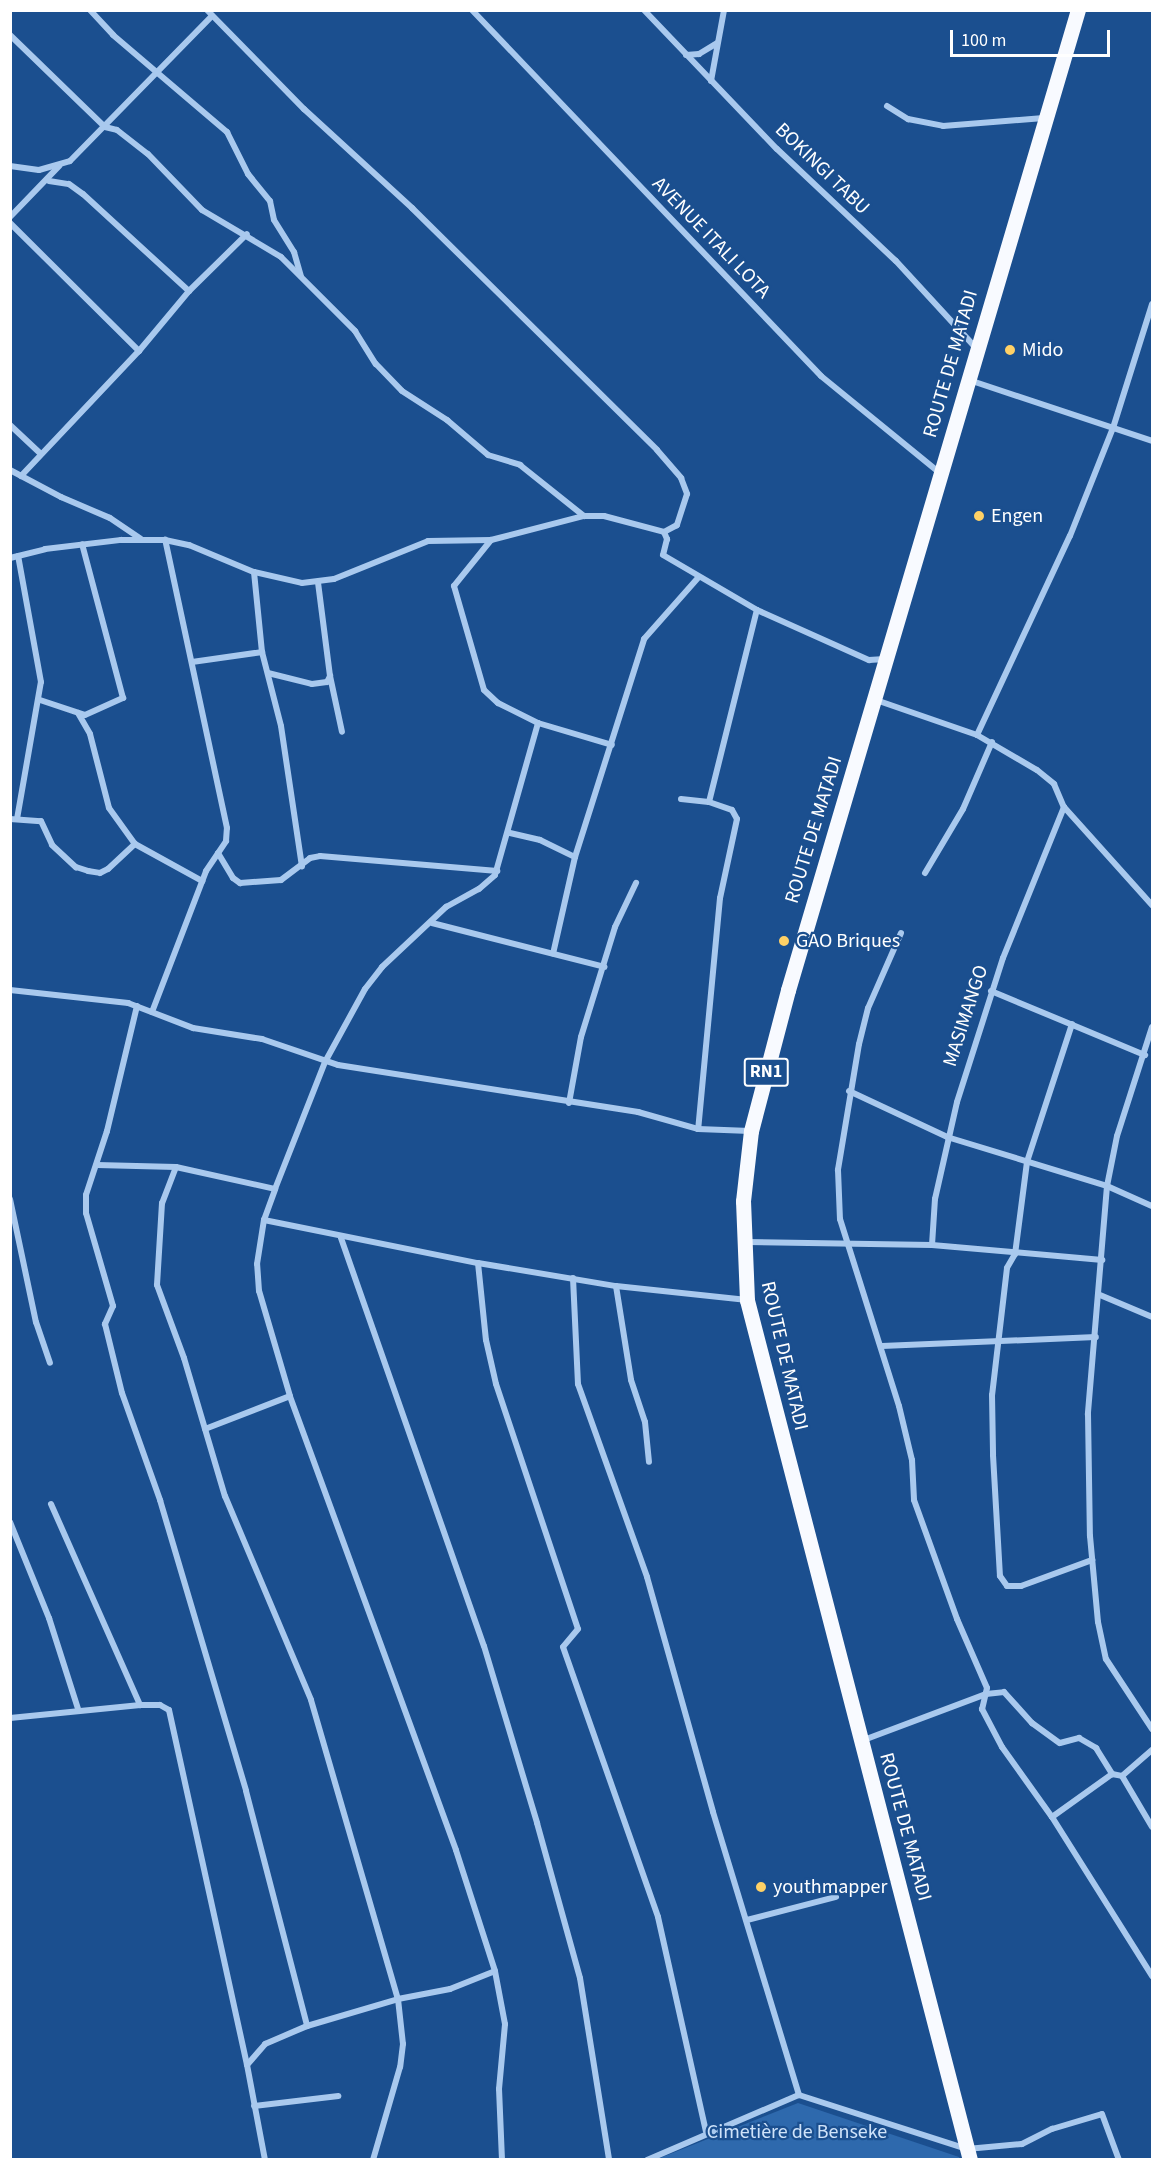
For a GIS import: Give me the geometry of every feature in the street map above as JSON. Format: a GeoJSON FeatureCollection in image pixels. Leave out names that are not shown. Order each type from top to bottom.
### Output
{"type":"FeatureCollection","features":[{"type":"Feature","properties":{"kind":"highway","name":"ROUTE DE MATADI"},"geometry":{"type":"LineString","coordinates":[[968,2154],[747,1300],[742,1242],[750,1131],[788,990],[969,380],[1044,118],[1078,10]]}},
{"type":"Feature","properties":{"kind":"street"},"geometry":{"type":"LineString","coordinates":[[90,10],[159,74],[227,132],[248,174],[270,201],[273,220],[294,252],[301,276]]}},
{"type":"Feature","properties":{"kind":"street"},"geometry":{"type":"LineString","coordinates":[[135,844],[116,864],[94,873],[76,867],[52,845],[41,821],[14,819],[27,747],[40,700],[40,668],[14,557],[82,544],[141,539],[165,540],[189,545],[254,572],[302,583],[318,582],[360,570],[428,541],[491,540],[584,516],[604,516],[664,532],[677,525],[687,494],[681,478],[657,450],[207,10]]}},
{"type":"Feature","properties":{"kind":"street","name":"AVENUE ITALI LOTA"},"geometry":{"type":"LineString","coordinates":[[472,10],[821,376],[941,473]]}},
{"type":"Feature","properties":{"kind":"street","name":"BOKINGI TABU"},"geometry":{"type":"LineString","coordinates":[[644,10],[817,189],[896,261],[977,350]]}},
{"type":"Feature","properties":{"kind":"street"},"geometry":{"type":"LineString","coordinates":[[711,81],[724,10]]}},
{"type":"Feature","properties":{"kind":"street"},"geometry":{"type":"LineString","coordinates":[[10,166],[32,170],[59,166],[70,161],[159,74],[212,16]]}},
{"type":"Feature","properties":{"kind":"street"},"geometry":{"type":"LineString","coordinates":[[10,34],[105,127],[117,130],[148,154],[202,210],[231,230],[247,234],[301,276],[355,331],[376,364],[402,390],[447,420],[488,455],[520,465],[584,516]]}},
{"type":"Feature","properties":{"kind":"street"},"geometry":{"type":"LineString","coordinates":[[686,55],[699,54],[717,43]]}},
{"type":"Feature","properties":{"kind":"street"},"geometry":{"type":"LineString","coordinates":[[887,106],[908,119],[943,126],[1044,118]]}},
{"type":"Feature","properties":{"kind":"street"},"geometry":{"type":"LineString","coordinates":[[10,218],[49,181],[59,166]]}},
{"type":"Feature","properties":{"kind":"street"},"geometry":{"type":"LineString","coordinates":[[49,181],[69,184],[82,194],[189,291]]}},
{"type":"Feature","properties":{"kind":"street"},"geometry":{"type":"LineString","coordinates":[[10,223],[139,351]]}},
{"type":"Feature","properties":{"kind":"street"},"geometry":{"type":"LineString","coordinates":[[21,476],[139,351],[189,291],[247,234]]}},
{"type":"Feature","properties":{"kind":"street"},"geometry":{"type":"LineString","coordinates":[[977,735],[1070,536],[1113,428],[1152,304]]}},
{"type":"Feature","properties":{"kind":"street"},"geometry":{"type":"LineString","coordinates":[[969,380],[1152,441]]}},
{"type":"Feature","properties":{"kind":"street"},"geometry":{"type":"LineString","coordinates":[[10,425],[41,454]]}},
{"type":"Feature","properties":{"kind":"street"},"geometry":{"type":"LineString","coordinates":[[10,470],[110,518],[141,539]]}},
{"type":"Feature","properties":{"kind":"street"},"geometry":{"type":"LineString","coordinates":[[664,532],[667,539],[663,555],[698,579],[757,610],[869,660],[886,659]]}},
{"type":"Feature","properties":{"kind":"street"},"geometry":{"type":"LineString","coordinates":[[152,1012],[202,881],[226,841],[227,828],[165,540]]}},
{"type":"Feature","properties":{"kind":"street"},"geometry":{"type":"LineString","coordinates":[[491,540],[471,568],[458,579],[453,594],[484,690],[498,704],[538,723],[612,745]]}},
{"type":"Feature","properties":{"kind":"street"},"geometry":{"type":"LineString","coordinates":[[40,700],[78,713],[94,713],[123,698],[82,544]]}},
{"type":"Feature","properties":{"kind":"street"},"geometry":{"type":"LineString","coordinates":[[254,572],[262,652],[294,794],[302,866]]}},
{"type":"Feature","properties":{"kind":"street"},"geometry":{"type":"LineString","coordinates":[[553,954],[575,857],[644,639],[698,579]]}},
{"type":"Feature","properties":{"kind":"street"},"geometry":{"type":"LineString","coordinates":[[318,582],[330,676],[342,732]]}},
{"type":"Feature","properties":{"kind":"street"},"geometry":{"type":"LineString","coordinates":[[710,802],[757,610]]}},
{"type":"Feature","properties":{"kind":"street"},"geometry":{"type":"LineString","coordinates":[[192,662],[262,652]]}},
{"type":"Feature","properties":{"kind":"street"},"geometry":{"type":"LineString","coordinates":[[268,673],[312,684],[327,682],[330,676]]}},
{"type":"Feature","properties":{"kind":"street"},"geometry":{"type":"LineString","coordinates":[[875,699],[992,742],[1054,784],[1064,807],[1152,905]]}},
{"type":"Feature","properties":{"kind":"street"},"geometry":{"type":"LineString","coordinates":[[78,713],[90,734],[109,808],[135,844],[202,881]]}},
{"type":"Feature","properties":{"kind":"street"},"geometry":{"type":"LineString","coordinates":[[501,2160],[499,2089],[505,2024],[495,1971],[456,1850],[290,1396],[259,1291],[257,1264],[264,1220],[325,1062],[376,975],[446,907],[479,890],[497,871],[510,833],[538,723]]}},
{"type":"Feature","properties":{"kind":"street"},"geometry":{"type":"LineString","coordinates":[[926,873],[963,809],[992,742]]}},
{"type":"Feature","properties":{"kind":"street"},"geometry":{"type":"LineString","coordinates":[[681,798],[710,802],[732,810],[737,819],[720,898],[698,1129]]}},
{"type":"Feature","properties":{"kind":"street","name":"MASIMANGO"},"geometry":{"type":"LineString","coordinates":[[932,1245],[946,1137],[991,992],[1064,807]]}},
{"type":"Feature","properties":{"kind":"street"},"geometry":{"type":"LineString","coordinates":[[510,833],[540,840],[575,857]]}},
{"type":"Feature","properties":{"kind":"street"},"geometry":{"type":"LineString","coordinates":[[219,853],[233,878],[240,883],[281,880],[320,856],[497,871]]}},
{"type":"Feature","properties":{"kind":"street"},"geometry":{"type":"LineString","coordinates":[[569,1103],[581,1037],[615,927],[636,883]]}},
{"type":"Feature","properties":{"kind":"street"},"geometry":{"type":"LineString","coordinates":[[432,923],[604,967]]}},
{"type":"Feature","properties":{"kind":"street"},"geometry":{"type":"LineString","coordinates":[[901,933],[868,1008],[849,1091],[838,1170],[840,1219],[882,1346],[912,1460],[914,1500],[986,1694],[982,1709],[1152,1976]]}},
{"type":"Feature","properties":{"kind":"street"},"geometry":{"type":"LineString","coordinates":[[10,990],[137,1006],[194,1028],[301,1050],[325,1062],[569,1103],[638,1112],[698,1129],[750,1131]]}},
{"type":"Feature","properties":{"kind":"street"},"geometry":{"type":"LineString","coordinates":[[991,992],[1145,1055]]}},
{"type":"Feature","properties":{"kind":"street"},"geometry":{"type":"LineString","coordinates":[[137,1006],[97,1165],[86,1195],[86,1213],[113,1306],[106,1330],[246,1791],[307,2026]]}},
{"type":"Feature","properties":{"kind":"street"},"geometry":{"type":"LineString","coordinates":[[1072,1024],[1027,1162],[1015,1254],[1006,1268],[992,1395],[1000,1576],[1007,1586],[1021,1586],[1092,1560]]}},
{"type":"Feature","properties":{"kind":"street"},"geometry":{"type":"LineString","coordinates":[[1152,1027],[1145,1055],[1120,1126],[1107,1186],[1100,1295],[1088,1414],[1092,1560],[1098,1622],[1106,1659],[1152,1729]]}},
{"type":"Feature","properties":{"kind":"street"},"geometry":{"type":"LineString","coordinates":[[849,1091],[946,1137],[1107,1186],[1152,1206]]}},
{"type":"Feature","properties":{"kind":"street"},"geometry":{"type":"LineString","coordinates":[[97,1165],[176,1167],[275,1189]]}},
{"type":"Feature","properties":{"kind":"street"},"geometry":{"type":"LineString","coordinates":[[176,1167],[162,1203],[157,1285],[234,1520],[311,1700],[398,1999],[403,2044],[400,2067],[373,2160]]}},
{"type":"Feature","properties":{"kind":"street"},"geometry":{"type":"LineString","coordinates":[[10,1199],[14,1228],[36,1322],[50,1363]]}},
{"type":"Feature","properties":{"kind":"street"},"geometry":{"type":"LineString","coordinates":[[264,1220],[341,1238],[616,1286],[747,1300]]}},
{"type":"Feature","properties":{"kind":"street"},"geometry":{"type":"LineString","coordinates":[[341,1238],[484,1646],[537,1823],[580,1978],[609,2160]]}},
{"type":"Feature","properties":{"kind":"street"},"geometry":{"type":"LineString","coordinates":[[742,1242],[846,1241],[932,1245],[1102,1260]]}},
{"type":"Feature","properties":{"kind":"street"},"geometry":{"type":"LineString","coordinates":[[478,1263],[486,1340],[496,1384],[578,1629],[563,1647],[658,1917],[706,2132]]}},
{"type":"Feature","properties":{"kind":"street"},"geometry":{"type":"LineString","coordinates":[[573,1278],[578,1384],[647,1577],[799,2095]]}},
{"type":"Feature","properties":{"kind":"street"},"geometry":{"type":"LineString","coordinates":[[616,1286],[631,1380],[645,1422],[649,1462]]}},
{"type":"Feature","properties":{"kind":"street"},"geometry":{"type":"LineString","coordinates":[[1100,1295],[1152,1317]]}},
{"type":"Feature","properties":{"kind":"street"},"geometry":{"type":"LineString","coordinates":[[882,1346],[1095,1337]]}},
{"type":"Feature","properties":{"kind":"street"},"geometry":{"type":"LineString","coordinates":[[205,1429],[290,1396]]}},
{"type":"Feature","properties":{"kind":"street"},"geometry":{"type":"LineString","coordinates":[[51,1504],[140,1705]]}},
{"type":"Feature","properties":{"kind":"street"},"geometry":{"type":"LineString","coordinates":[[10,1522],[49,1618],[78,1709]]}},
{"type":"Feature","properties":{"kind":"street"},"geometry":{"type":"LineString","coordinates":[[860,1741],[986,1694],[1006,1692],[1032,1724],[1060,1743],[1078,1738],[1096,1748],[1112,1774]]}},
{"type":"Feature","properties":{"kind":"street"},"geometry":{"type":"LineString","coordinates":[[10,1718],[78,1709],[140,1705],[160,1705],[169,1710],[247,2065],[265,2160]]}},
{"type":"Feature","properties":{"kind":"street"},"geometry":{"type":"LineString","coordinates":[[1122,1776],[1152,1749]]}},
{"type":"Feature","properties":{"kind":"street"},"geometry":{"type":"LineString","coordinates":[[1052,1817],[1112,1774],[1122,1776],[1152,1827]]}},
{"type":"Feature","properties":{"kind":"street"},"geometry":{"type":"LineString","coordinates":[[747,1920],[836,1897]]}},
{"type":"Feature","properties":{"kind":"street"},"geometry":{"type":"LineString","coordinates":[[247,2065],[265,2043],[307,2026],[398,1999],[450,1989],[495,1971]]}},
{"type":"Feature","properties":{"kind":"street"},"geometry":{"type":"LineString","coordinates":[[647,2160],[706,2132],[799,2095],[968,2154],[1022,2144],[1052,2129],[1102,2114],[1119,2160]]}},
{"type":"Feature","properties":{"kind":"street"},"geometry":{"type":"LineString","coordinates":[[254,2106],[338,2096]]}},
{"type":"Feature","properties":{"kind":"green space","name":"Cimetière de Benseke"},"geometry":{"type":"Polygon","coordinates":[[[798,2103],[959,2157],[960,2159],[655,2160],[798,2103]]]}},
{"type":"Feature","properties":{"kind":"place","name":"Mido"},"geometry":{"type":"Point","coordinates":[1010,350]}},
{"type":"Feature","properties":{"kind":"place","name":"Engen"},"geometry":{"type":"Point","coordinates":[979,516]}},
{"type":"Feature","properties":{"kind":"place","name":"GAO Briques"},"geometry":{"type":"Point","coordinates":[784,941]}},
{"type":"Feature","properties":{"kind":"place","name":"youthmapper"},"geometry":{"type":"Point","coordinates":[761,1887]}}]}
